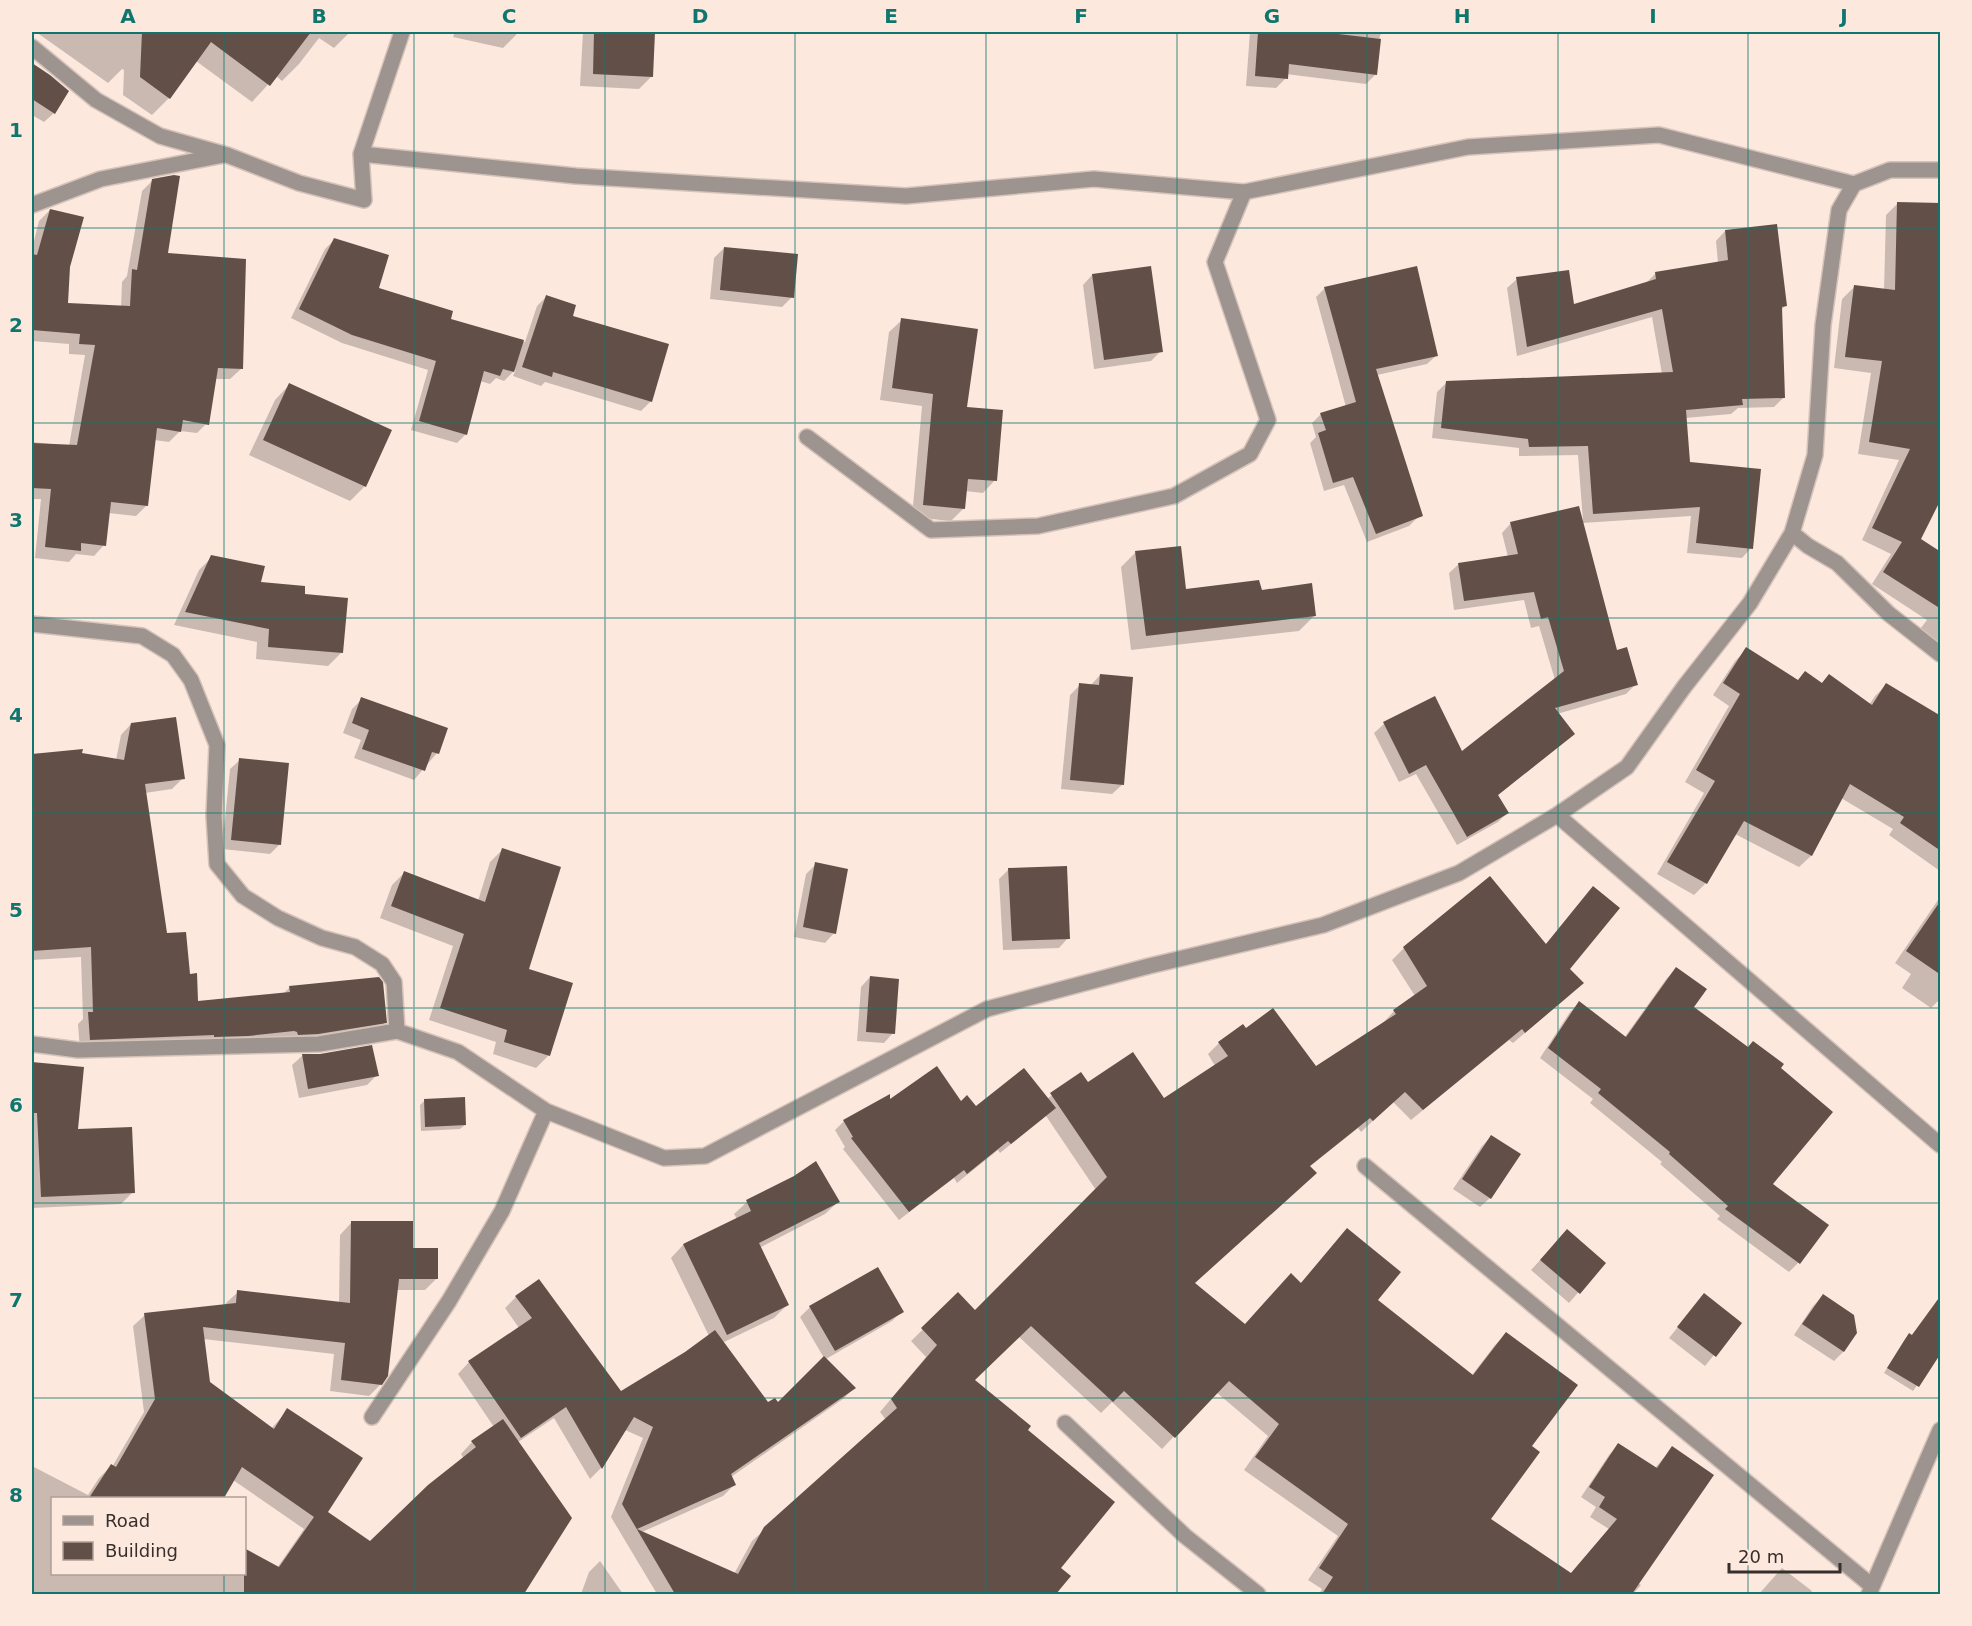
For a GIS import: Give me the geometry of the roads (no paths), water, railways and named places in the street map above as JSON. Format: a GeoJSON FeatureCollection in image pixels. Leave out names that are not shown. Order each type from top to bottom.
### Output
{"type":"FeatureCollection","features":[{"type":"Feature","properties":{"kind":"street"},"geometry":{"type":"LineString","coordinates":[[32,47],[96,100],[160,136],[227,155],[299,183],[364,200],[361,154],[402,32]]}},
{"type":"Feature","properties":{"kind":"street"},"geometry":{"type":"LineString","coordinates":[[361,154],[587,177],[906,196],[1094,179],[1244,192],[1468,147],[1659,135],[1854,183],[1890,170],[1941,170]]}},
{"type":"Feature","properties":{"kind":"street"},"geometry":{"type":"LineString","coordinates":[[32,205],[101,179],[227,155]]}},
{"type":"Feature","properties":{"kind":"street"},"geometry":{"type":"LineString","coordinates":[[32,1044],[78,1050],[319,1044],[397,1031],[458,1052],[546,1111],[664,1158],[705,1156],[987,1009],[1149,966],[1323,925],[1459,873],[1557,815],[1627,767],[1684,687],[1750,603],[1792,534],[1815,455],[1822,325],[1839,210],[1854,183]]}},
{"type":"Feature","properties":{"kind":"street"},"geometry":{"type":"LineString","coordinates":[[807,437],[931,530],[1038,526],[1174,496],[1250,454],[1268,420],[1215,262],[1244,192]]}},
{"type":"Feature","properties":{"kind":"street"},"geometry":{"type":"LineString","coordinates":[[1792,534],[1837,563],[1889,614],[1941,654]]}},
{"type":"Feature","properties":{"kind":"street"},"geometry":{"type":"LineString","coordinates":[[32,624],[142,636],[173,655],[191,680],[217,745],[214,816],[217,864],[243,896],[278,918],[322,938],[355,947],[382,964],[393,982],[397,1031]]}},
{"type":"Feature","properties":{"kind":"street"},"geometry":{"type":"LineString","coordinates":[[1557,815],[1941,1145]]}},
{"type":"Feature","properties":{"kind":"street"},"geometry":{"type":"LineString","coordinates":[[372,1417],[449,1301],[502,1211],[546,1111]]}},
{"type":"Feature","properties":{"kind":"street"},"geometry":{"type":"LineString","coordinates":[[1365,1166],[1870,1590],[1941,1430]]}},
{"type":"Feature","properties":{"kind":"street"},"geometry":{"type":"LineString","coordinates":[[1065,1423],[1185,1536],[1258,1594]]}}]}
